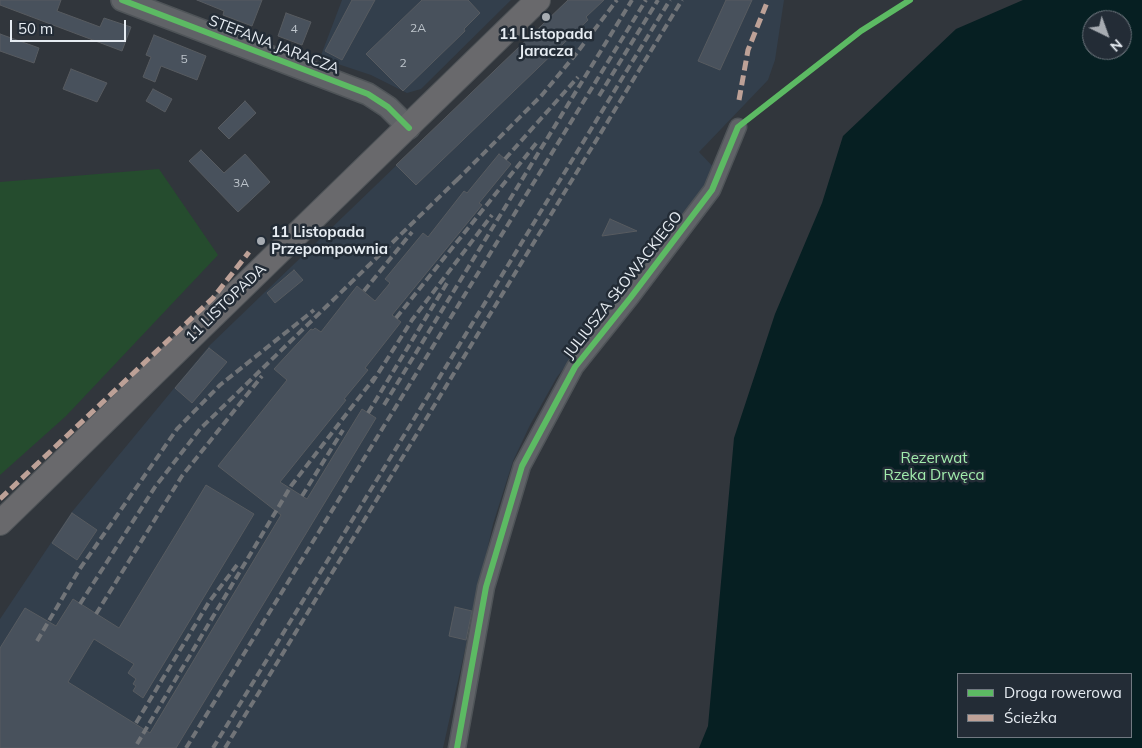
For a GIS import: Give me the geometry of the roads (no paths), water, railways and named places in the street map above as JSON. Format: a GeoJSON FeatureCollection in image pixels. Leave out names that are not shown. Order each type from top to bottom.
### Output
{"type":"FeatureCollection","features":[{"type":"Feature","properties":{"kind":"main road","name":"11 LISTOPADA"},"geometry":{"type":"LineString","coordinates":[[0,523],[409,128],[538,0]]}},
{"type":"Feature","properties":{"kind":"street","name":"STEFANA JARACZA"},"geometry":{"type":"LineString","coordinates":[[122,0],[368,94],[388,107],[409,128]]}},
{"type":"Feature","properties":{"kind":"street","name":"JULIUSZA SŁOWACKIEGO"},"geometry":{"type":"LineString","coordinates":[[457,748],[486,587],[522,466],[575,367],[631,298],[712,190],[738,128]]}},
{"type":"Feature","properties":{"kind":"railway"},"geometry":{"type":"LineString","coordinates":[[456,181],[542,95],[617,0]]}},
{"type":"Feature","properties":{"kind":"railway"},"geometry":{"type":"LineString","coordinates":[[384,405],[632,0]]}},
{"type":"Feature","properties":{"kind":"railway"},"geometry":{"type":"LineString","coordinates":[[186,748],[646,0]]}},
{"type":"Feature","properties":{"kind":"railway"},"geometry":{"type":"LineString","coordinates":[[599,96],[658,0]]}},
{"type":"Feature","properties":{"kind":"railway"},"geometry":{"type":"LineString","coordinates":[[213,748],[670,0]]}},
{"type":"Feature","properties":{"kind":"railway"},"geometry":{"type":"LineString","coordinates":[[225,748],[682,0]]}},
{"type":"Feature","properties":{"kind":"railway"},"geometry":{"type":"LineString","coordinates":[[505,159],[578,77]]}},
{"type":"Feature","properties":{"kind":"railway"},"geometry":{"type":"LineString","coordinates":[[396,318],[538,141]]}},
{"type":"Feature","properties":{"kind":"railway"},"geometry":{"type":"LineString","coordinates":[[80,604],[155,487],[200,429],[461,176]]}},
{"type":"Feature","properties":{"kind":"railway"},"geometry":{"type":"LineString","coordinates":[[372,383],[412,320],[492,215]]}},
{"type":"Feature","properties":{"kind":"railway"},"geometry":{"type":"LineString","coordinates":[[364,291],[412,232]]}},
{"type":"Feature","properties":{"kind":"railway"},"geometry":{"type":"LineString","coordinates":[[368,413],[447,283]]}},
{"type":"Feature","properties":{"kind":"railway"},"geometry":{"type":"LineString","coordinates":[[37,641],[79,570],[177,429],[220,385],[314,310]]}},
{"type":"Feature","properties":{"kind":"railway"},"geometry":{"type":"LineString","coordinates":[[96,614],[182,476],[262,376]]}},
{"type":"Feature","properties":{"kind":"railway"},"geometry":{"type":"LineString","coordinates":[[137,744],[291,486],[375,377]]}},
{"type":"Feature","properties":{"kind":"railway"},"geometry":{"type":"LineString","coordinates":[[302,496],[343,430]]}},
{"type":"Feature","properties":{"kind":"railway"},"geometry":{"type":"LineString","coordinates":[[136,723],[209,602],[237,565]]}},
{"type":"Feature","properties":{"kind":"place","name":"11 Listopada Jaracza"},"geometry":{"type":"Point","coordinates":[546,17]}},
{"type":"Feature","properties":{"kind":"place","name":"11 Listopada Przepompownia"},"geometry":{"type":"Point","coordinates":[261,241]}},
{"type":"Feature","properties":{"kind":"park label","name":"Rezerwat Rzeka Drwęca"},"geometry":{"type":"Point","coordinates":[934,466]}}]}
